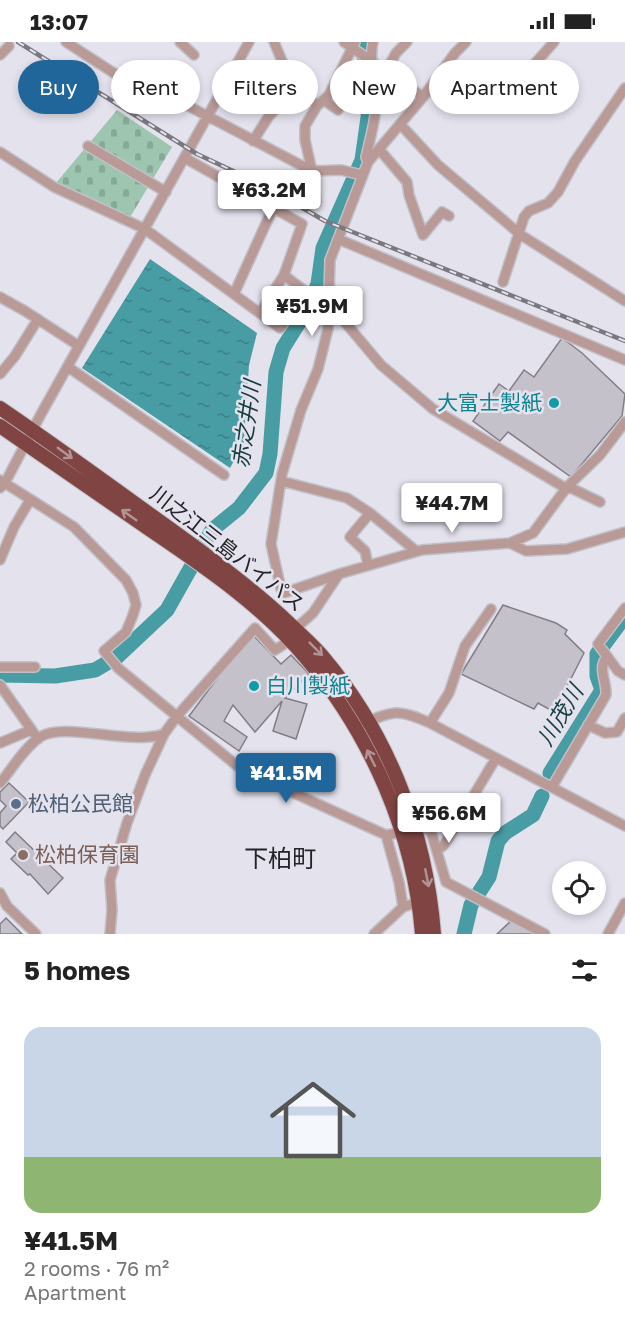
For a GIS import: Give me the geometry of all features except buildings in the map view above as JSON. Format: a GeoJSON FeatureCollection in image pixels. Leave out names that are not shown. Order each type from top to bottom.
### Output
{"type":"FeatureCollection","features":[{"type":"Feature","properties":{"kind":"highway","name":"川之江三島バイパス"},"geometry":{"type":"LineString","coordinates":[[0,408],[33,430],[205,561],[247,586],[292,635],[355,728],[408,830],[429,886],[434,934]]}},
{"type":"Feature","properties":{"kind":"highway","name":"川之江三島バイパス"},"geometry":{"type":"LineString","coordinates":[[0,426],[179,542]]}},
{"type":"Feature","properties":{"kind":"highway","name":"川之江三島バイパス"},"geometry":{"type":"LineString","coordinates":[[292,635],[322,655],[369,721],[399,781],[422,934]]}},
{"type":"Feature","properties":{"kind":"street"},"geometry":{"type":"LineString","coordinates":[[66,42],[120,77],[173,98],[312,171],[341,170],[356,174]]}},
{"type":"Feature","properties":{"kind":"street"},"geometry":{"type":"LineString","coordinates":[[81,51],[87,42]]}},
{"type":"Feature","properties":{"kind":"street"},"geometry":{"type":"LineString","coordinates":[[180,42],[194,55]]}},
{"type":"Feature","properties":{"kind":"street"},"geometry":{"type":"LineString","coordinates":[[249,42],[26,444],[2,483],[74,526],[126,580],[133,592],[136,605],[133,615],[126,632],[104,651],[177,717],[241,769],[386,835],[430,828],[446,882],[546,934]]}},
{"type":"Feature","properties":{"kind":"street"},"geometry":{"type":"LineString","coordinates":[[274,42],[282,60]]}},
{"type":"Feature","properties":{"kind":"street"},"geometry":{"type":"LineString","coordinates":[[344,42],[356,47],[370,60]]}},
{"type":"Feature","properties":{"kind":"street"},"geometry":{"type":"LineString","coordinates":[[370,60],[373,42]]}},
{"type":"Feature","properties":{"kind":"street"},"geometry":{"type":"LineString","coordinates":[[392,60],[407,42]]}},
{"type":"Feature","properties":{"kind":"street"},"geometry":{"type":"LineString","coordinates":[[466,42],[455,53],[426,94],[356,174],[330,260],[324,299],[328,329],[318,369],[301,410],[281,481],[271,544],[281,589],[285,593],[416,551],[522,540],[532,533],[567,487],[600,455],[625,422]]}},
{"type":"Feature","properties":{"kind":"street"},"geometry":{"type":"LineString","coordinates":[[417,89],[426,94],[481,107],[521,79],[554,42]]}},
{"type":"Feature","properties":{"kind":"street"},"geometry":{"type":"LineString","coordinates":[[0,55],[9,46]]}},
{"type":"Feature","properties":{"kind":"street"},"geometry":{"type":"LineString","coordinates":[[316,202],[305,140],[305,126],[320,103],[329,95],[356,47]]}},
{"type":"Feature","properties":{"kind":"street"},"geometry":{"type":"LineString","coordinates":[[503,282],[524,217],[529,211],[548,203],[558,192],[575,161],[625,88]]}},
{"type":"Feature","properties":{"kind":"street"},"geometry":{"type":"LineString","coordinates":[[320,103],[330,107]]}},
{"type":"Feature","properties":{"kind":"street"},"geometry":{"type":"LineString","coordinates":[[253,141],[271,114]]}},
{"type":"Feature","properties":{"kind":"street"},"geometry":{"type":"LineString","coordinates":[[368,162],[366,156],[375,114]]}},
{"type":"Feature","properties":{"kind":"street"},"geometry":{"type":"LineString","coordinates":[[400,124],[438,165],[518,232],[625,301]]}},
{"type":"Feature","properties":{"kind":"street"},"geometry":{"type":"LineString","coordinates":[[88,146],[166,192]]}},
{"type":"Feature","properties":{"kind":"street"},"geometry":{"type":"LineString","coordinates":[[379,149],[407,182],[423,236],[442,212],[449,216]]}},
{"type":"Feature","properties":{"kind":"street"},"geometry":{"type":"LineString","coordinates":[[0,152],[54,187],[145,230],[280,328],[307,293]]}},
{"type":"Feature","properties":{"kind":"street"},"geometry":{"type":"LineString","coordinates":[[185,158],[302,225],[284,275],[260,314]]}},
{"type":"Feature","properties":{"kind":"street"},"geometry":{"type":"LineString","coordinates":[[234,294],[273,208]]}},
{"type":"Feature","properties":{"kind":"street"},"geometry":{"type":"LineString","coordinates":[[338,239],[625,360]]}},
{"type":"Feature","properties":{"kind":"street"},"geometry":{"type":"LineString","coordinates":[[284,275],[307,293],[324,299],[381,365],[433,409],[567,487],[600,502]]}},
{"type":"Feature","properties":{"kind":"street"},"geometry":{"type":"LineString","coordinates":[[0,297],[79,346]]}},
{"type":"Feature","properties":{"kind":"street"},"geometry":{"type":"LineString","coordinates":[[0,374],[15,356],[38,319]]}},
{"type":"Feature","properties":{"kind":"street"},"geometry":{"type":"LineString","coordinates":[[68,367],[224,475]]}},
{"type":"Feature","properties":{"kind":"street"},"geometry":{"type":"LineString","coordinates":[[281,481],[347,498],[370,513],[416,551]]}},
{"type":"Feature","properties":{"kind":"street"},"geometry":{"type":"LineString","coordinates":[[0,560],[14,526],[30,500]]}},
{"type":"Feature","properties":{"kind":"street"},"geometry":{"type":"LineString","coordinates":[[368,566],[365,551],[350,537],[370,513]]}},
{"type":"Feature","properties":{"kind":"street"},"geometry":{"type":"LineString","coordinates":[[510,543],[526,551],[567,549],[625,532]]}},
{"type":"Feature","properties":{"kind":"street"},"geometry":{"type":"LineString","coordinates":[[110,934],[112,910],[110,880],[131,813],[164,734],[255,628],[275,650],[314,613],[339,574]]}},
{"type":"Feature","properties":{"kind":"street"},"geometry":{"type":"LineString","coordinates":[[625,608],[598,644],[618,671],[625,675]]}},
{"type":"Feature","properties":{"kind":"street"},"geometry":{"type":"LineString","coordinates":[[430,723],[449,693],[465,646],[491,609]]}},
{"type":"Feature","properties":{"kind":"street"},"geometry":{"type":"LineString","coordinates":[[552,787],[606,695],[606,681],[602,671],[604,652]]}},
{"type":"Feature","properties":{"kind":"street"},"geometry":{"type":"LineString","coordinates":[[0,668],[35,667]]}},
{"type":"Feature","properties":{"kind":"street"},"geometry":{"type":"LineString","coordinates":[[0,685],[38,739]]}},
{"type":"Feature","properties":{"kind":"street"},"geometry":{"type":"LineString","coordinates":[[355,728],[385,714],[405,712],[625,826]]}},
{"type":"Feature","properties":{"kind":"street"},"geometry":{"type":"LineString","coordinates":[[588,725],[605,733],[617,732],[625,718]]}},
{"type":"Feature","properties":{"kind":"street"},"geometry":{"type":"LineString","coordinates":[[0,743],[31,730]]}},
{"type":"Feature","properties":{"kind":"street"},"geometry":{"type":"LineString","coordinates":[[0,783],[38,739],[48,733],[58,731],[123,738],[153,737],[164,734]]}},
{"type":"Feature","properties":{"kind":"street"},"geometry":{"type":"LineString","coordinates":[[437,850],[444,845],[496,758]]}},
{"type":"Feature","properties":{"kind":"street"},"geometry":{"type":"LineString","coordinates":[[386,835],[399,882],[403,907]]}},
{"type":"Feature","properties":{"kind":"street"},"geometry":{"type":"LineString","coordinates":[[0,893],[7,906],[36,934]]}},
{"type":"Feature","properties":{"kind":"street"},"geometry":{"type":"LineString","coordinates":[[374,934],[403,907],[419,902]]}},
{"type":"Feature","properties":{"kind":"street"},"geometry":{"type":"LineString","coordinates":[[608,934],[625,903]]}},
{"type":"Feature","properties":{"kind":"green space"},"geometry":{"type":"Polygon","coordinates":[[[114,114],[123,114],[172,147],[129,219],[56,183],[114,114]]]}},
{"type":"Feature","properties":{"kind":"water"},"geometry":{"type":"Polygon","coordinates":[[[150,259],[257,333],[249,365],[244,442],[230,468],[82,368],[150,259]]]}},
{"type":"Feature","properties":{"kind":"waterway","name":"赤之井川"},"geometry":{"type":"LineString","coordinates":[[0,675],[55,676],[95,670],[117,657],[167,610],[212,530],[239,508],[266,473],[270,454],[276,372],[283,348],[308,308],[318,284],[323,248],[362,160],[372,89],[363,50],[364,42]]}},
{"type":"Feature","properties":{"kind":"waterway","name":"川茂川"},"geometry":{"type":"LineString","coordinates":[[550,773],[602,690],[597,676],[597,654],[625,616]]}},
{"type":"Feature","properties":{"kind":"waterway","name":"川茂川"},"geometry":{"type":"LineString","coordinates":[[464,934],[471,905],[489,877],[498,841],[505,833],[533,815],[542,796]]}},
{"type":"Feature","properties":{"kind":"railway"},"geometry":{"type":"LineString","coordinates":[[18,42],[197,154],[261,184],[325,221],[625,341]]}},
{"type":"Feature","properties":{"kind":"place","name":"大富士製紙"},"geometry":{"type":"Point","coordinates":[554,403]}},
{"type":"Feature","properties":{"kind":"place","name":"白川製紙"},"geometry":{"type":"Point","coordinates":[254,686]}},
{"type":"Feature","properties":{"kind":"place","name":"松柏公民館"},"geometry":{"type":"Point","coordinates":[16,804]}},
{"type":"Feature","properties":{"kind":"place","name":"松柏保育園"},"geometry":{"type":"Point","coordinates":[23,855]}},
{"type":"Feature","properties":{"kind":"district","name":"下柏町"},"geometry":{"type":"Point","coordinates":[280,859]}}]}
